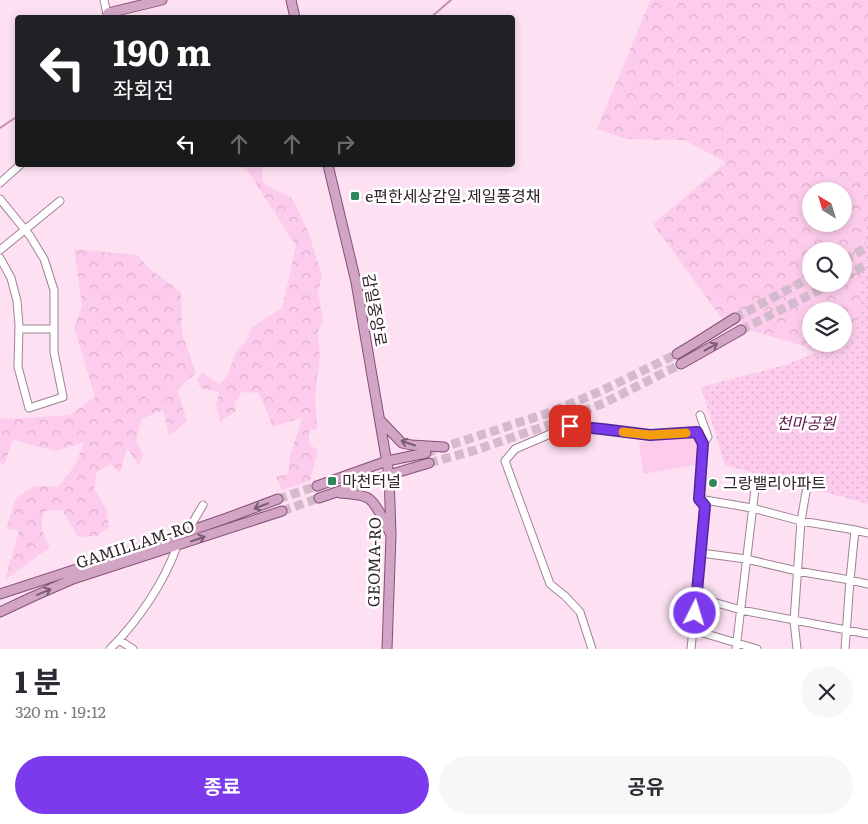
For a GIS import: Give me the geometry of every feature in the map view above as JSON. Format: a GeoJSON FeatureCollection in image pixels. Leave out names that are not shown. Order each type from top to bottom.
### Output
{"type":"FeatureCollection","features":[{"type":"Feature","properties":{"kind":"main road"},"geometry":{"type":"LineString","coordinates":[[108,15],[162,0]]}},
{"type":"Feature","properties":{"kind":"main road"},"geometry":{"type":"LineString","coordinates":[[291,0],[294,15]]}},
{"type":"Feature","properties":{"kind":"main road","name":"감일중앙로"},"geometry":{"type":"LineString","coordinates":[[328,167],[356,282],[387,461]]}},
{"type":"Feature","properties":{"kind":"main road"},"geometry":{"type":"LineString","coordinates":[[676,354],[692,346],[735,318]]}},
{"type":"Feature","properties":{"kind":"main road"},"geometry":{"type":"LineString","coordinates":[[681,364],[741,330]]}},
{"type":"Feature","properties":{"kind":"main road"},"geometry":{"type":"LineString","coordinates":[[380,420],[402,443],[444,447]]}},
{"type":"Feature","properties":{"kind":"main road"},"geometry":{"type":"LineString","coordinates":[[317,486],[387,461],[426,453]]}},
{"type":"Feature","properties":{"kind":"main road","name":"GEOMA-RO"},"geometry":{"type":"LineString","coordinates":[[387,461],[391,535],[387,649]]}},
{"type":"Feature","properties":{"kind":"main road"},"geometry":{"type":"LineString","coordinates":[[319,498],[369,480],[428,463]]}},
{"type":"Feature","properties":{"kind":"main road"},"geometry":{"type":"LineString","coordinates":[[337,492],[368,498],[374,504],[391,535]]}},
{"type":"Feature","properties":{"kind":"main road","name":"GAMILLAM-RO"},"geometry":{"type":"LineString","coordinates":[[0,594],[138,549],[278,499]]}},
{"type":"Feature","properties":{"kind":"main road","name":"GAMILLAM-RO"},"geometry":{"type":"LineString","coordinates":[[0,612],[74,579],[282,511]]}},
{"type":"Feature","properties":{"kind":"street"},"geometry":{"type":"LineString","coordinates":[[104,0],[108,15]]}},
{"type":"Feature","properties":{"kind":"street"},"geometry":{"type":"LineString","coordinates":[[0,183],[18,167]]}},
{"type":"Feature","properties":{"kind":"street"},"geometry":{"type":"LineString","coordinates":[[0,199],[25,230],[44,259],[54,290],[54,352],[63,397],[29,408],[18,367],[19,329],[17,301],[11,278],[0,258]]}},
{"type":"Feature","properties":{"kind":"street"},"geometry":{"type":"LineString","coordinates":[[0,250],[60,201]]}},
{"type":"Feature","properties":{"kind":"street"},"geometry":{"type":"LineString","coordinates":[[19,329],[54,329]]}},
{"type":"Feature","properties":{"kind":"street"},"geometry":{"type":"LineString","coordinates":[[700,415],[708,437],[703,444]]}},
{"type":"Feature","properties":{"kind":"street"},"geometry":{"type":"LineString","coordinates":[[592,649],[580,612],[550,584],[505,461],[515,449],[570,426],[650,435],[697,432],[703,444],[699,499],[705,506],[691,649]]}},
{"type":"Feature","properties":{"kind":"street"},"geometry":{"type":"LineString","coordinates":[[737,646],[756,480]]}},
{"type":"Feature","properties":{"kind":"street"},"geometry":{"type":"LineString","coordinates":[[797,649],[794,620],[801,520],[806,492]]}},
{"type":"Feature","properties":{"kind":"street"},"geometry":{"type":"LineString","coordinates":[[699,499],[752,508],[868,533]]}},
{"type":"Feature","properties":{"kind":"street"},"geometry":{"type":"LineString","coordinates":[[187,532],[203,505]]}},
{"type":"Feature","properties":{"kind":"street"},"geometry":{"type":"LineString","coordinates":[[845,649],[856,530]]}},
{"type":"Feature","properties":{"kind":"street"},"geometry":{"type":"LineString","coordinates":[[110,649],[120,640],[153,596],[172,561],[177,546]]}},
{"type":"Feature","properties":{"kind":"street"},"geometry":{"type":"LineString","coordinates":[[701,552],[746,559],[797,571],[868,584]]}},
{"type":"Feature","properties":{"kind":"street"},"geometry":{"type":"LineString","coordinates":[[696,597],[740,610],[868,634]]}},
{"type":"Feature","properties":{"kind":"street"},"geometry":{"type":"LineString","coordinates":[[693,630],[737,646],[757,649]]}},
{"type":"Feature","properties":{"kind":"street"},"geometry":{"type":"LineString","coordinates":[[120,640],[132,649]]}},
{"type":"Feature","properties":{"kind":"green space"},"geometry":{"type":"Polygon","coordinates":[[[868,0],[868,386],[814,352],[852,352],[852,302],[802,302],[802,345],[725,323],[653,224],[726,162],[684,140],[626,139],[597,129],[650,1],[868,0]]]}},
{"type":"Feature","properties":{"kind":"green space"},"geometry":{"type":"Polygon","coordinates":[[[245,167],[263,167],[262,178],[264,184],[292,198],[308,231],[322,276],[318,292],[323,321],[318,332],[320,356],[315,396],[317,429],[309,431],[309,444],[318,450],[310,481],[282,490],[276,477],[288,474],[290,455],[303,417],[273,427],[259,393],[242,392],[234,404],[236,411],[220,421],[216,404],[219,392],[200,388],[197,380],[202,372],[219,384],[227,376],[236,352],[246,342],[252,327],[282,308],[296,246],[245,167]]]}},
{"type":"Feature","properties":{"kind":"green space","name":"천마공원"},"geometry":{"type":"Polygon","coordinates":[[[868,218],[868,504],[725,465],[701,387],[785,365],[817,352],[852,352],[852,338],[856,336],[868,218]]]}},
{"type":"Feature","properties":{"kind":"green space"},"geometry":{"type":"Polygon","coordinates":[[[74,249],[137,255],[150,269],[181,292],[182,333],[196,373],[177,389],[187,421],[169,436],[163,410],[141,419],[136,442],[143,453],[139,466],[127,448],[120,473],[110,464],[97,472],[94,489],[106,508],[109,527],[97,536],[78,537],[62,510],[44,511],[42,530],[50,547],[5,580],[19,530],[6,529],[16,498],[35,486],[58,487],[76,464],[84,442],[55,451],[13,440],[4,466],[0,463],[0,418],[70,415],[95,397],[74,327],[82,306],[74,249]]]}},
{"type":"Feature","properties":{"kind":"green space"},"geometry":{"type":"Polygon","coordinates":[[[695,434],[700,464],[643,474],[639,442],[695,434]]]}},
{"type":"Feature","properties":{"kind":"waterway"},"geometry":{"type":"LineString","coordinates":[[434,15],[451,0]]}},
{"type":"Feature","properties":{"kind":"waterway"},"geometry":{"type":"LineString","coordinates":[[0,128],[15,118]]}},
{"type":"Feature","properties":{"kind":"tunnel"},"geometry":{"type":"LineString","coordinates":[[852,256],[868,247]]}},
{"type":"Feature","properties":{"kind":"tunnel"},"geometry":{"type":"LineString","coordinates":[[852,273],[868,264]]}},
{"type":"Feature","properties":{"kind":"tunnel"},"geometry":{"type":"LineString","coordinates":[[735,318],[802,282]]}},
{"type":"Feature","properties":{"kind":"tunnel"},"geometry":{"type":"LineString","coordinates":[[741,330],[815,292]]}},
{"type":"Feature","properties":{"kind":"tunnel"},"geometry":{"type":"LineString","coordinates":[[426,453],[548,413],[601,391],[677,354]]}},
{"type":"Feature","properties":{"kind":"tunnel"},"geometry":{"type":"LineString","coordinates":[[429,463],[476,450],[551,424],[604,403],[681,364]]}},
{"type":"Feature","properties":{"kind":"tunnel"},"geometry":{"type":"LineString","coordinates":[[278,499],[317,486]]}},
{"type":"Feature","properties":{"kind":"tunnel"},"geometry":{"type":"LineString","coordinates":[[282,511],[319,498]]}},
{"type":"Feature","properties":{"kind":"slow traffic"},"geometry":{"type":"LineString","coordinates":[[623,432],[650,435],[686,433]]}},
{"type":"Feature","properties":{"kind":"place","name":"e편한세상감일.제일풍경채"},"geometry":{"type":"Point","coordinates":[355,196]}},
{"type":"Feature","properties":{"kind":"place","name":"마천터널"},"geometry":{"type":"Point","coordinates":[332,481]}},
{"type":"Feature","properties":{"kind":"place","name":"그랑밸리아파트"},"geometry":{"type":"Point","coordinates":[713,483]}},
{"type":"Feature","properties":{"kind":"route"},"geometry":{"type":"LineString","coordinates":[[570,426],[650,435],[697,432],[703,444],[699,499],[705,506],[695,613]]}}]}
